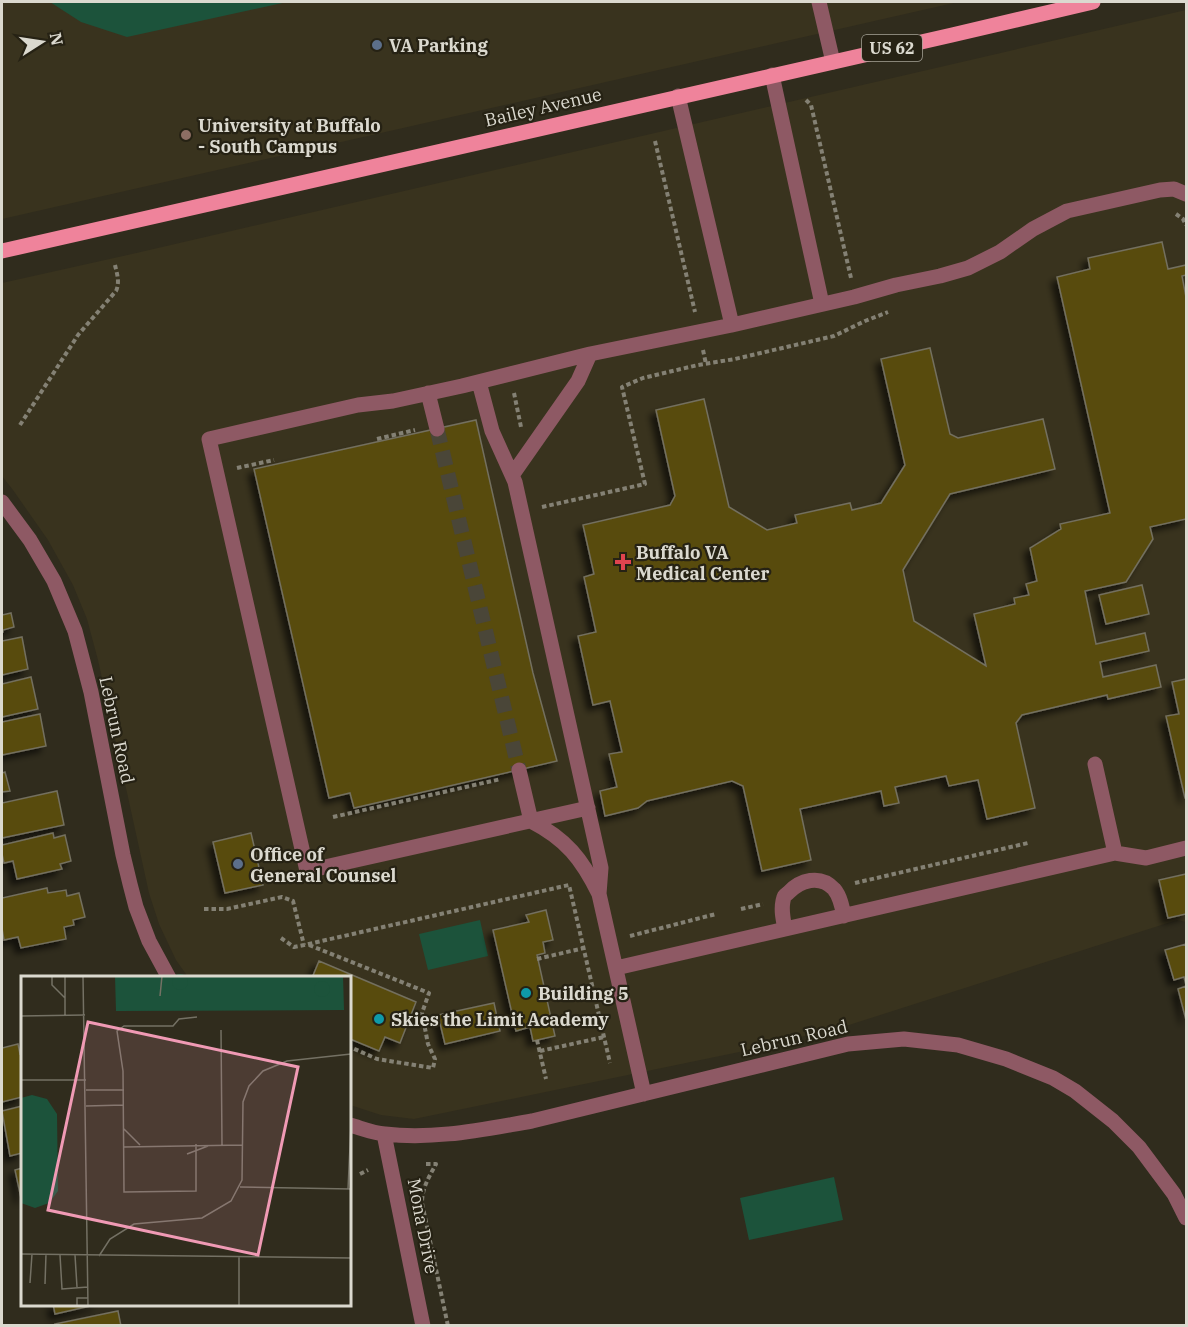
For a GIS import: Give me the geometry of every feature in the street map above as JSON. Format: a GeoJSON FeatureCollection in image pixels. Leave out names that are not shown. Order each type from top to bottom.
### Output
{"type":"FeatureCollection","features":[{"type":"Feature","properties":{"kind":"main road","name":"Bailey Avenue"},"geometry":{"type":"LineString","coordinates":[[2,251],[1093,2]]}},
{"type":"Feature","properties":{"kind":"street"},"geometry":{"type":"LineString","coordinates":[[819,2],[832,62]]}},
{"type":"Feature","properties":{"kind":"street"},"geometry":{"type":"LineString","coordinates":[[772,75],[822,304]]}},
{"type":"Feature","properties":{"kind":"street"},"geometry":{"type":"LineString","coordinates":[[678,96],[732,325]]}},
{"type":"Feature","properties":{"kind":"street"},"geometry":{"type":"LineString","coordinates":[[588,808],[307,871],[208,439],[358,405],[393,401],[479,382],[590,354],[732,325],[968,268],[1000,252],[1033,229],[1067,211],[1160,190],[1174,189],[1186,194]]}},
{"type":"Feature","properties":{"kind":"street"},"geometry":{"type":"LineString","coordinates":[[513,474],[578,381],[590,354]]}},
{"type":"Feature","properties":{"kind":"street"},"geometry":{"type":"LineString","coordinates":[[479,382],[492,431],[513,474],[601,868],[599,894]]}},
{"type":"Feature","properties":{"kind":"street"},"geometry":{"type":"LineString","coordinates":[[428,393],[429,429]]}},
{"type":"Feature","properties":{"kind":"street","name":"Lebrun Road"},"geometry":{"type":"LineString","coordinates":[[2,502],[30,540],[54,581],[75,631],[91,692],[133,895],[149,941],[168,976]]}},
{"type":"Feature","properties":{"kind":"street"},"geometry":{"type":"LineString","coordinates":[[1095,764],[1115,853]]}},
{"type":"Feature","properties":{"kind":"street"},"geometry":{"type":"LineString","coordinates":[[513,774],[531,821],[564,842],[589,872],[599,894],[644,1094]]}},
{"type":"Feature","properties":{"kind":"street"},"geometry":{"type":"LineString","coordinates":[[616,968],[1115,853],[1146,858],[1186,848]]}},
{"type":"Feature","properties":{"kind":"street"},"geometry":{"type":"LineString","coordinates":[[785,929],[782,914],[783,898],[794,885],[807,880],[821,881],[833,888],[840,900],[844,916]]}},
{"type":"Feature","properties":{"kind":"street","name":"Lebrun Road"},"geometry":{"type":"LineString","coordinates":[[351,1125],[384,1134],[434,1136],[482,1129],[532,1121],[848,1044],[904,1039],[958,1045],[1006,1059],[1053,1078],[1075,1090],[1113,1120],[1138,1147],[1174,1194],[1186,1218]]}},
{"type":"Feature","properties":{"kind":"street","name":"Mona Drive"},"geometry":{"type":"LineString","coordinates":[[384,1134],[423,1326]]}},
{"type":"Feature","properties":{"kind":"path"},"geometry":{"type":"LineString","coordinates":[[806,100],[811,105],[851,280]]}},
{"type":"Feature","properties":{"kind":"path"},"geometry":{"type":"LineString","coordinates":[[655,141],[696,316]]}},
{"type":"Feature","properties":{"kind":"path"},"geometry":{"type":"LineString","coordinates":[[1167,211],[1175,213],[1183,219],[1186,225]]}},
{"type":"Feature","properties":{"kind":"path"},"geometry":{"type":"LineString","coordinates":[[20,424],[78,334],[116,291],[118,278],[115,265]]}},
{"type":"Feature","properties":{"kind":"path"},"geometry":{"type":"LineString","coordinates":[[542,507],[645,484],[622,387],[643,378],[698,365],[735,360],[834,336],[891,310]]}},
{"type":"Feature","properties":{"kind":"path"},"geometry":{"type":"LineString","coordinates":[[702,348],[706,364]]}},
{"type":"Feature","properties":{"kind":"path"},"geometry":{"type":"LineString","coordinates":[[513,390],[522,429]]}},
{"type":"Feature","properties":{"kind":"path"},"geometry":{"type":"LineString","coordinates":[[377,439],[429,429]]}},
{"type":"Feature","properties":{"kind":"path"},"geometry":{"type":"LineString","coordinates":[[231,470],[274,460]]}},
{"type":"Feature","properties":{"kind":"path"},"geometry":{"type":"LineString","coordinates":[[333,817],[513,774]]}},
{"type":"Feature","properties":{"kind":"path"},"geometry":{"type":"LineString","coordinates":[[846,885],[1028,843]]}},
{"type":"Feature","properties":{"kind":"path"},"geometry":{"type":"LineString","coordinates":[[281,938],[294,947],[306,945],[569,885],[586,948],[610,1063]]}},
{"type":"Feature","properties":{"kind":"path"},"geometry":{"type":"LineString","coordinates":[[204,909],[227,909],[282,897],[293,901],[306,945]]}},
{"type":"Feature","properties":{"kind":"path"},"geometry":{"type":"LineString","coordinates":[[741,909],[770,903]]}},
{"type":"Feature","properties":{"kind":"path"},"geometry":{"type":"LineString","coordinates":[[631,937],[716,914]]}},
{"type":"Feature","properties":{"kind":"path"},"geometry":{"type":"LineString","coordinates":[[306,945],[429,993],[422,1013],[428,1044],[435,1059],[433,1068],[377,1059],[351,1047]]}},
{"type":"Feature","properties":{"kind":"path"},"geometry":{"type":"LineString","coordinates":[[537,959],[586,948]]}},
{"type":"Feature","properties":{"kind":"path"},"geometry":{"type":"LineString","coordinates":[[540,1051],[604,1037]]}},
{"type":"Feature","properties":{"kind":"path"},"geometry":{"type":"LineString","coordinates":[[537,1040],[546,1079]]}},
{"type":"Feature","properties":{"kind":"path","name":"Mona Drive"},"geometry":{"type":"LineString","coordinates":[[426,1164],[436,1164],[422,1195],[422,1203],[448,1326]]}},
{"type":"Feature","properties":{"kind":"path"},"geometry":{"type":"LineString","coordinates":[[360,1174],[368,1170]]}},
{"type":"Feature","properties":{"kind":"shaded area","name":"University at Buffalo - South Campus"},"geometry":{"type":"Polygon","coordinates":[[[2,2],[958,2],[2,219],[2,2]]]}},
{"type":"Feature","properties":{"kind":"shaded area","name":"Buffalo VA Medical Center"},"geometry":{"type":"Polygon","coordinates":[[[1186,10],[1186,922],[1177,920],[849,1025],[744,1051],[414,1119],[381,1115],[351,1105],[351,976],[187,976],[176,960],[159,924],[149,893],[87,619],[73,585],[48,540],[2,476],[2,283],[1186,10]]]}},
{"type":"Feature","properties":{"kind":"green space"},"geometry":{"type":"Polygon","coordinates":[[[50,2],[287,2],[127,37],[81,22],[50,2]]]}},
{"type":"Feature","properties":{"kind":"green space"},"geometry":{"type":"Polygon","coordinates":[[[480,920],[488,956],[428,970],[419,934],[480,920]]]}},
{"type":"Feature","properties":{"kind":"green space"},"geometry":{"type":"Polygon","coordinates":[[[834,1177],[843,1220],[749,1240],[740,1198],[834,1177]]]}},
{"type":"Feature","properties":{"kind":"building"},"geometry":{"type":"Polygon","coordinates":[[[1162,242],[1168,269],[1186,265],[1186,275],[1182,276],[1186,297],[1186,519],[1150,527],[1153,539],[1126,582],[1085,591],[1096,644],[1145,633],[1149,651],[1100,662],[1103,677],[1156,665],[1161,687],[1108,699],[1107,695],[1022,715],[1016,723],[1035,808],[987,819],[978,780],[949,786],[946,776],[895,787],[899,803],[884,806],[881,791],[800,809],[811,860],[762,871],[743,786],[732,781],[647,801],[638,808],[605,816],[600,791],[617,787],[609,754],[622,752],[610,701],[593,705],[578,636],[596,632],[584,577],[594,574],[583,525],[670,505],[675,496],[656,410],[704,399],[729,507],[767,530],[797,523],[795,515],[850,503],[852,510],[881,503],[905,465],[881,359],[930,348],[950,434],[958,438],[1043,419],[1055,469],[950,494],[903,570],[914,621],[986,666],[974,614],[1015,604],[1014,598],[1029,595],[1026,584],[1037,581],[1030,548],[1061,529],[1060,524],[1110,513],[1057,277],[1090,269],[1088,258],[1162,242]]]}},
{"type":"Feature","properties":{"kind":"building"},"geometry":{"type":"Polygon","coordinates":[[[476,420],[533,673],[557,761],[354,808],[350,793],[329,798],[254,469],[476,420]]]}},
{"type":"Feature","properties":{"kind":"building"},"geometry":{"type":"Polygon","coordinates":[[[1142,585],[1149,614],[1106,624],[1099,595],[1142,585]]]}},
{"type":"Feature","properties":{"kind":"building"},"geometry":{"type":"Polygon","coordinates":[[[11,613],[14,627],[2,632],[2,615],[11,613]]]}},
{"type":"Feature","properties":{"kind":"building"},"geometry":{"type":"Polygon","coordinates":[[[22,637],[28,669],[2,675],[2,641],[22,637]]]}},
{"type":"Feature","properties":{"kind":"building"},"geometry":{"type":"Polygon","coordinates":[[[31,677],[38,709],[2,717],[2,684],[31,677]]]}},
{"type":"Feature","properties":{"kind":"building"},"geometry":{"type":"Polygon","coordinates":[[[1186,679],[1185,798],[1166,716],[1179,714],[1172,682],[1186,679]]]}},
{"type":"Feature","properties":{"kind":"building"},"geometry":{"type":"Polygon","coordinates":[[[40,714],[46,746],[2,755],[2,722],[40,714]]]}},
{"type":"Feature","properties":{"kind":"building"},"geometry":{"type":"Polygon","coordinates":[[[5,772],[10,791],[2,792],[2,773],[5,772]]]}},
{"type":"Feature","properties":{"kind":"building"},"geometry":{"type":"Polygon","coordinates":[[[57,791],[64,825],[2,838],[2,803],[57,791]]]}},
{"type":"Feature","properties":{"kind":"building"},"geometry":{"type":"Polygon","coordinates":[[[53,833],[54,838],[65,835],[71,861],[60,864],[62,869],[17,879],[13,861],[4,863],[2,845],[53,833]]]}},
{"type":"Feature","properties":{"kind":"building","name":"Office of General Counsel"},"geometry":{"type":"Polygon","coordinates":[[[251,833],[263,885],[225,893],[213,842],[251,833]]]}},
{"type":"Feature","properties":{"kind":"building"},"geometry":{"type":"Polygon","coordinates":[[[1186,874],[1186,914],[1168,918],[1159,880],[1186,874]]]}},
{"type":"Feature","properties":{"kind":"building"},"geometry":{"type":"Polygon","coordinates":[[[47,888],[48,893],[66,890],[67,896],[79,893],[85,917],[73,920],[74,925],[64,927],[66,939],[21,948],[18,937],[4,940],[2,898],[47,888]]]}},
{"type":"Feature","properties":{"kind":"building","name":"Building 5"},"geometry":{"type":"Polygon","coordinates":[[[546,910],[553,940],[543,942],[545,953],[537,955],[555,1036],[533,1041],[530,1027],[516,1031],[493,930],[529,922],[526,915],[546,910]]]}},
{"type":"Feature","properties":{"kind":"building"},"geometry":{"type":"Polygon","coordinates":[[[1186,944],[1186,985],[1184,977],[1174,980],[1165,950],[1186,944]]]}},
{"type":"Feature","properties":{"kind":"building","name":"Skies the Limit Academy"},"geometry":{"type":"Polygon","coordinates":[[[319,961],[416,1002],[400,1043],[385,1037],[379,1051],[351,1039],[351,976],[313,976],[319,961]]]}},
{"type":"Feature","properties":{"kind":"building"},"geometry":{"type":"Polygon","coordinates":[[[1186,986],[1186,1020],[1178,989],[1186,986]]]}},
{"type":"Feature","properties":{"kind":"building"},"geometry":{"type":"Polygon","coordinates":[[[494,1003],[500,1031],[445,1044],[438,1015],[494,1003]]]}},
{"type":"Feature","properties":{"kind":"building"},"geometry":{"type":"Polygon","coordinates":[[[18,1044],[21,1054],[21,1097],[2,1102],[2,1048],[18,1044]]]}},
{"type":"Feature","properties":{"kind":"building"},"geometry":{"type":"Polygon","coordinates":[[[21,1106],[21,1153],[10,1156],[2,1111],[21,1106]]]}},
{"type":"Feature","properties":{"kind":"building"},"geometry":{"type":"Polygon","coordinates":[[[21,1168],[21,1198],[15,1170],[21,1168]]]}},
{"type":"Feature","properties":{"kind":"building"},"geometry":{"type":"Polygon","coordinates":[[[53,1306],[90,1306],[55,1314],[53,1306]]]}},
{"type":"Feature","properties":{"kind":"building"},"geometry":{"type":"Polygon","coordinates":[[[118,1311],[121,1326],[56,1326],[55,1324],[118,1311]]]}},
{"type":"Feature","properties":{"kind":"tunnel"},"geometry":{"type":"LineString","coordinates":[[437,429],[519,770]]}},
{"type":"Feature","properties":{"kind":"place","name":"VA Parking"},"geometry":{"type":"Point","coordinates":[377,45]}},
{"type":"Feature","properties":{"kind":"place","name":"University at Buffalo - South Campus"},"geometry":{"type":"Point","coordinates":[186,135]}},
{"type":"Feature","properties":{"kind":"place","name":"Buffalo VA Medical Center"},"geometry":{"type":"Point","coordinates":[623,562]}},
{"type":"Feature","properties":{"kind":"place","name":"Office of General Counsel"},"geometry":{"type":"Point","coordinates":[238,864]}},
{"type":"Feature","properties":{"kind":"place","name":"Building 5"},"geometry":{"type":"Point","coordinates":[526,993]}},
{"type":"Feature","properties":{"kind":"place","name":"Skies the Limit Academy"},"geometry":{"type":"Point","coordinates":[379,1019]}}]}
